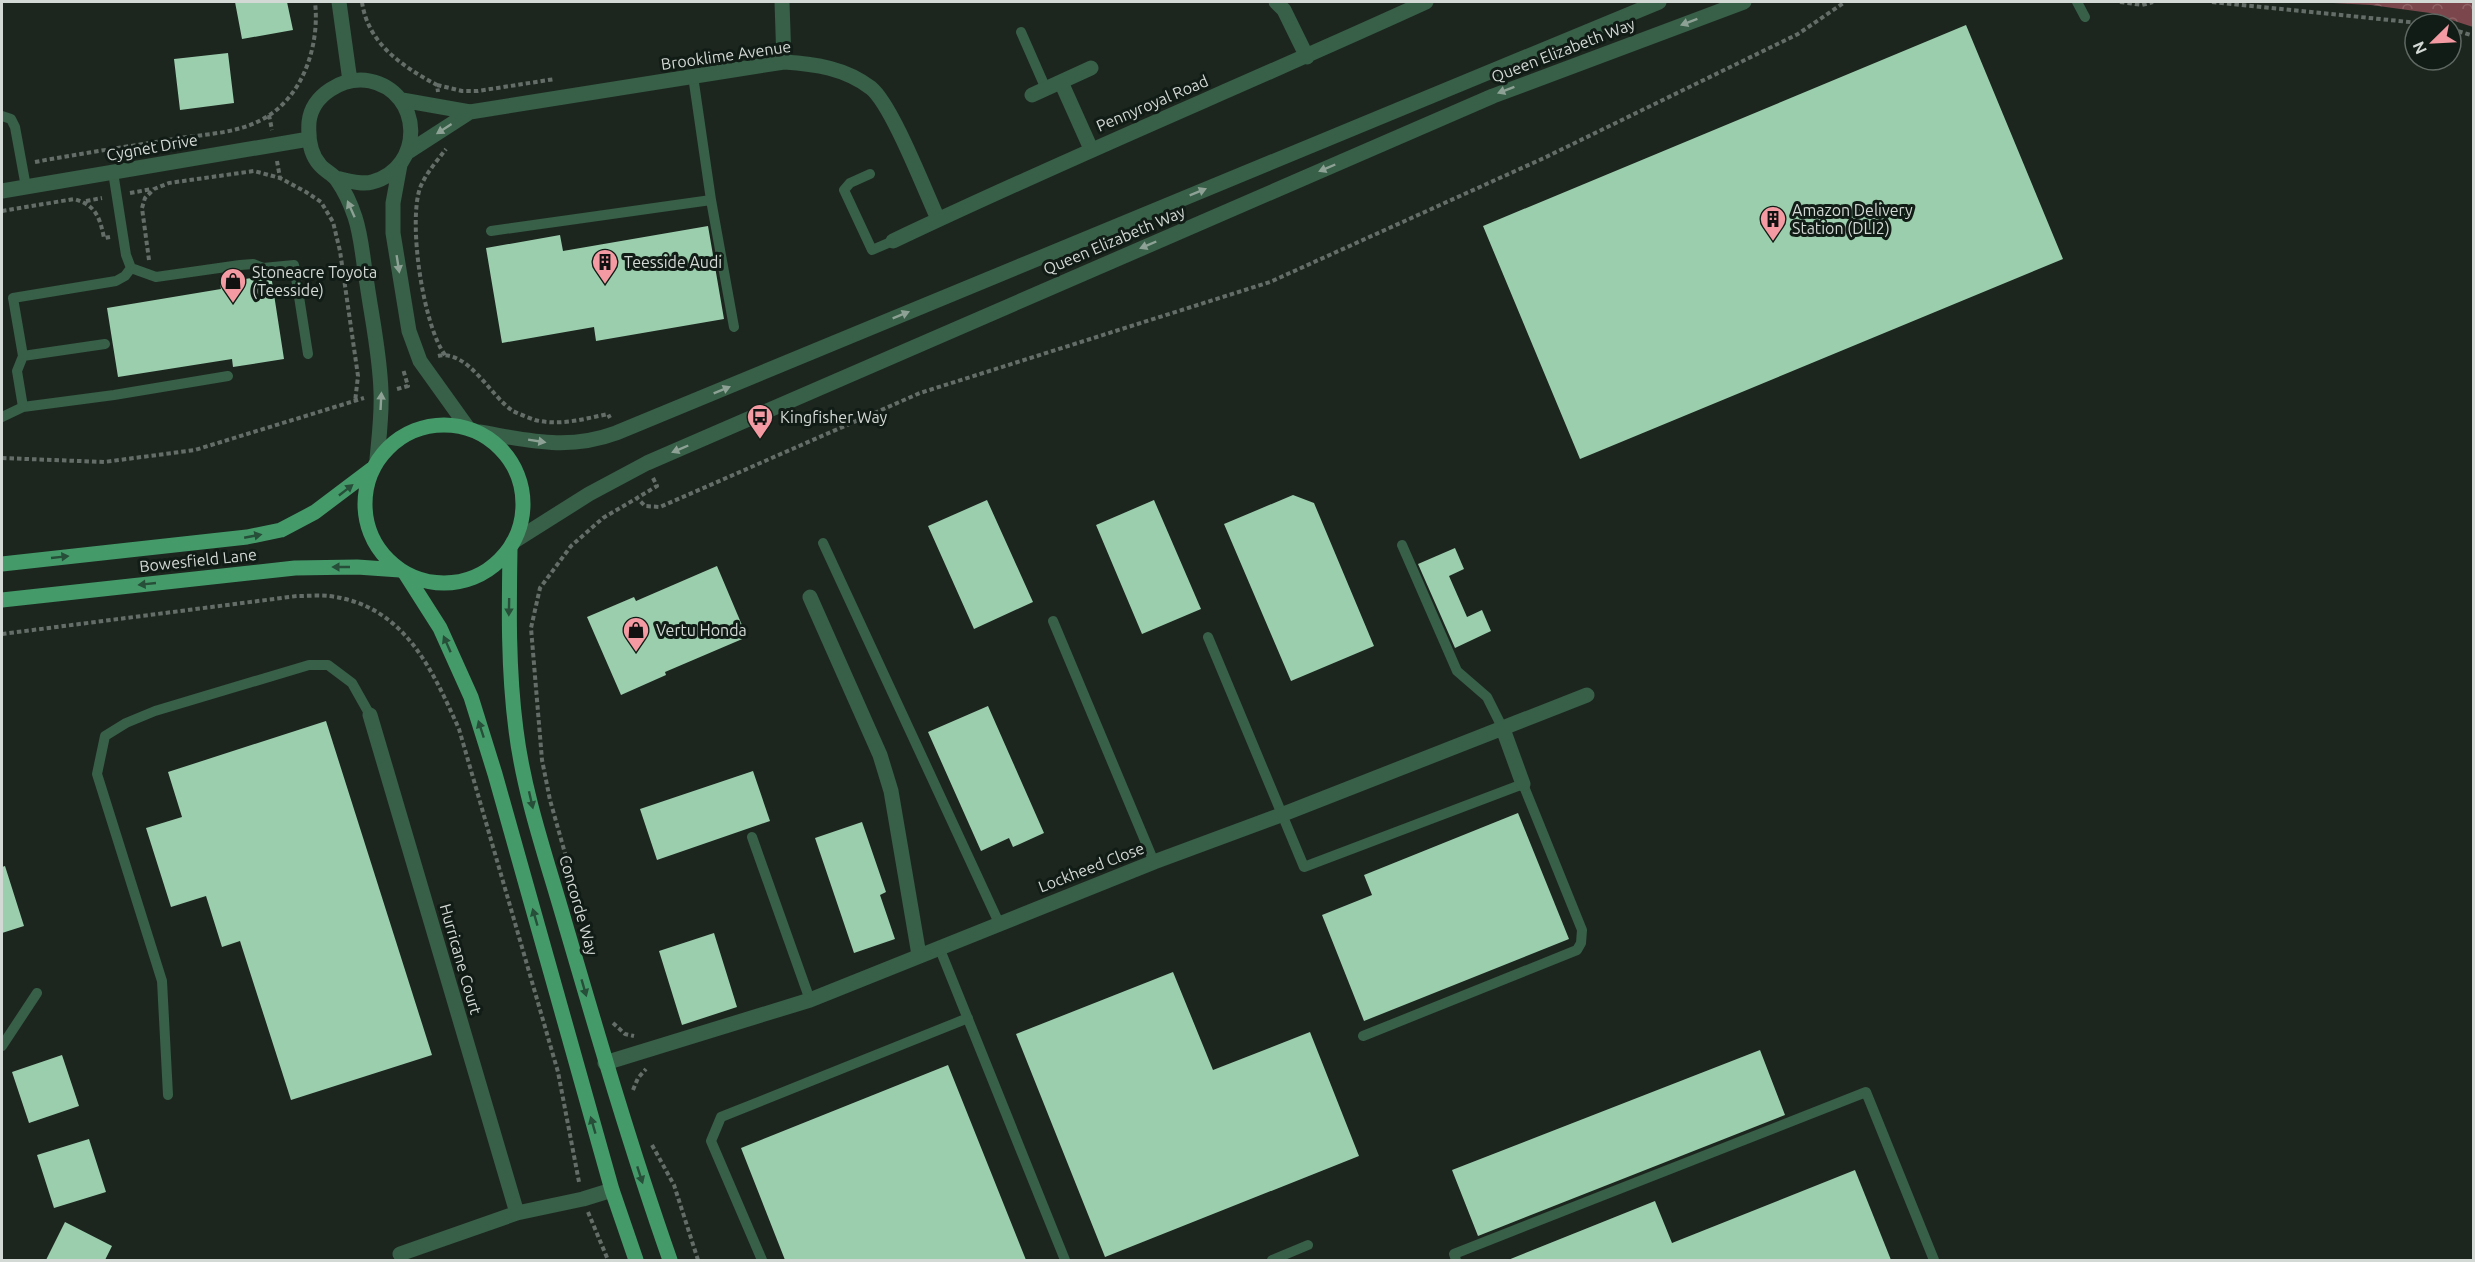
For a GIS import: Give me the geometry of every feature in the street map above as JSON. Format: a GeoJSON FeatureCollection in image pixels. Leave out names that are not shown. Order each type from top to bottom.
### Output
{"type":"FeatureCollection","features":[{"type":"Feature","properties":{"kind":"main road"},"geometry":{"type":"LineString","coordinates":[[403,572],[425,581],[452,583],[473,578],[489,570],[512,546],[523,512],[523,495],[518,475],[503,451],[473,430],[437,424],[412,430],[392,443],[375,464],[365,489],[364,505],[369,531],[384,556],[403,572],[440,628],[471,697],[495,774],[612,1190],[636,1260]]}},
{"type":"Feature","properties":{"kind":"main road","name":"Bowesfield Lane"},"geometry":{"type":"LineString","coordinates":[[2,564],[247,537],[280,530],[315,512],[375,464]]}},
{"type":"Feature","properties":{"kind":"main road","name":"Concorde Way"},"geometry":{"type":"LineString","coordinates":[[512,546],[508,651],[516,732],[531,805],[605,1063],[641,1179],[670,1260]]}},
{"type":"Feature","properties":{"kind":"main road","name":"Bowesfield Lane"},"geometry":{"type":"LineString","coordinates":[[2,600],[295,568],[357,567],[403,572]]}},
{"type":"Feature","properties":{"kind":"street"},"geometry":{"type":"LineString","coordinates":[[339,2],[350,81]]}},
{"type":"Feature","properties":{"kind":"street"},"geometry":{"type":"LineString","coordinates":[[782,2],[784,62]]}},
{"type":"Feature","properties":{"kind":"street"},"geometry":{"type":"LineString","coordinates":[[1276,2],[1284,10],[1307,57]]}},
{"type":"Feature","properties":{"kind":"street","name":"Pennyroyal Road"},"geometry":{"type":"LineString","coordinates":[[893,241],[1091,149],[1307,57],[1426,2]]}},
{"type":"Feature","properties":{"kind":"street","name":"Queen Elizabeth Way"},"geometry":{"type":"LineString","coordinates":[[473,430],[557,444],[598,439],[616,433],[1659,2]]}},
{"type":"Feature","properties":{"kind":"street","name":"Queen Elizabeth Way"},"geometry":{"type":"LineString","coordinates":[[512,546],[589,494],[647,463],[1493,96],[1744,2]]}},
{"type":"Feature","properties":{"kind":"street","name":"Brooklime Avenue"},"geometry":{"type":"LineString","coordinates":[[470,112],[784,62],[812,64],[843,71],[873,89],[893,120],[938,219]]}},
{"type":"Feature","properties":{"kind":"street"},"geometry":{"type":"LineString","coordinates":[[1032,95],[1091,68]]}},
{"type":"Feature","properties":{"kind":"street"},"geometry":{"type":"LineString","coordinates":[[375,464],[381,393],[377,350],[360,239],[355,215],[336,178],[320,165],[314,155],[309,139],[310,120],[316,104],[334,87],[350,81],[367,80],[381,84],[402,100],[470,112]]}},
{"type":"Feature","properties":{"kind":"street"},"geometry":{"type":"LineString","coordinates":[[1060,82],[1091,149]]}},
{"type":"Feature","properties":{"kind":"street"},"geometry":{"type":"LineString","coordinates":[[402,100],[411,124],[393,203],[393,234],[409,331],[420,361],[473,430]]}},
{"type":"Feature","properties":{"kind":"street"},"geometry":{"type":"LineString","coordinates":[[336,178],[370,183],[389,175],[404,158],[470,112]]}},
{"type":"Feature","properties":{"kind":"street","name":"Cygnet Drive"},"geometry":{"type":"LineString","coordinates":[[2,191],[309,139]]}},
{"type":"Feature","properties":{"kind":"street"},"geometry":{"type":"LineString","coordinates":[[810,597],[880,755],[891,791],[919,956]]}},
{"type":"Feature","properties":{"kind":"street","name":"Lockheed Close"},"geometry":{"type":"LineString","coordinates":[[605,1063],[810,1000],[1154,862],[1281,815],[1587,695]]}},
{"type":"Feature","properties":{"kind":"street","name":"Hurricane Court"},"geometry":{"type":"LineString","coordinates":[[370,715],[516,1214]]}},
{"type":"Feature","properties":{"kind":"street"},"geometry":{"type":"LineString","coordinates":[[1503,729],[1523,784]]}},
{"type":"Feature","properties":{"kind":"street"},"geometry":{"type":"LineString","coordinates":[[400,1254],[516,1214],[612,1190]]}},
{"type":"Feature","properties":{"kind":"lane"},"geometry":{"type":"LineString","coordinates":[[2077,2],[2085,17]]}},
{"type":"Feature","properties":{"kind":"lane"},"geometry":{"type":"LineString","coordinates":[[1021,32],[1046,89]]}},
{"type":"Feature","properties":{"kind":"lane"},"geometry":{"type":"LineString","coordinates":[[693,76],[711,200],[734,327]]}},
{"type":"Feature","properties":{"kind":"lane"},"geometry":{"type":"LineString","coordinates":[[2,116],[11,120],[15,127],[26,187]]}},
{"type":"Feature","properties":{"kind":"lane"},"geometry":{"type":"LineString","coordinates":[[113,172],[126,255],[131,268],[156,277],[240,265],[253,264],[263,268],[294,264],[308,354]]}},
{"type":"Feature","properties":{"kind":"lane"},"geometry":{"type":"LineString","coordinates":[[870,174],[850,183],[844,190],[872,250],[893,241]]}},
{"type":"Feature","properties":{"kind":"lane"},"geometry":{"type":"LineString","coordinates":[[491,231],[711,200]]}},
{"type":"Feature","properties":{"kind":"lane"},"geometry":{"type":"LineString","coordinates":[[23,407],[17,371],[23,356],[13,298],[116,281],[125,276],[131,268]]}},
{"type":"Feature","properties":{"kind":"lane"},"geometry":{"type":"LineString","coordinates":[[23,356],[105,344]]}},
{"type":"Feature","properties":{"kind":"lane"},"geometry":{"type":"LineString","coordinates":[[2,417],[23,407],[228,376]]}},
{"type":"Feature","properties":{"kind":"lane"},"geometry":{"type":"LineString","coordinates":[[823,543],[999,923]]}},
{"type":"Feature","properties":{"kind":"lane"},"geometry":{"type":"LineString","coordinates":[[1402,545],[1457,671],[1487,698],[1503,729]]}},
{"type":"Feature","properties":{"kind":"lane"},"geometry":{"type":"LineString","coordinates":[[1053,621],[1154,862]]}},
{"type":"Feature","properties":{"kind":"lane"},"geometry":{"type":"LineString","coordinates":[[1208,637],[1304,867],[1523,784],[1582,930],[1581,944],[1577,950],[1363,1035]]}},
{"type":"Feature","properties":{"kind":"lane"},"geometry":{"type":"LineString","coordinates":[[168,1095],[162,981],[97,774],[105,736],[126,723],[154,711],[309,665],[328,665],[352,683],[370,715]]}},
{"type":"Feature","properties":{"kind":"lane"},"geometry":{"type":"LineString","coordinates":[[752,837],[810,1000]]}},
{"type":"Feature","properties":{"kind":"lane"},"geometry":{"type":"LineString","coordinates":[[939,947],[1065,1260]]}},
{"type":"Feature","properties":{"kind":"lane"},"geometry":{"type":"LineString","coordinates":[[2,1046],[37,993]]}},
{"type":"Feature","properties":{"kind":"lane"},"geometry":{"type":"LineString","coordinates":[[762,1260],[711,1141],[721,1118],[968,1018]]}},
{"type":"Feature","properties":{"kind":"lane"},"geometry":{"type":"LineString","coordinates":[[1456,1260],[1454,1254],[1866,1092],[1934,1260]]}},
{"type":"Feature","properties":{"kind":"lane"},"geometry":{"type":"LineString","coordinates":[[1272,1260],[1308,1245]]}},
{"type":"Feature","properties":{"kind":"path"},"geometry":{"type":"LineString","coordinates":[[23,164],[225,131],[261,120],[277,109],[297,85],[310,59],[317,16],[315,2]]}},
{"type":"Feature","properties":{"kind":"path"},"geometry":{"type":"LineString","coordinates":[[637,498],[645,506],[660,507],[920,393],[1270,282],[1544,158],[1798,34],[1845,2]]}},
{"type":"Feature","properties":{"kind":"path"},"geometry":{"type":"LineString","coordinates":[[2120,2],[2142,5],[2153,2]]}},
{"type":"Feature","properties":{"kind":"path"},"geometry":{"type":"LineString","coordinates":[[2212,2],[2403,21]]}},
{"type":"Feature","properties":{"kind":"path"},"geometry":{"type":"LineString","coordinates":[[151,276],[142,208],[145,198],[154,189],[169,183],[254,171],[280,178],[306,192],[321,202],[333,222],[340,251],[358,376],[355,402]]}},
{"type":"Feature","properties":{"kind":"path"},"geometry":{"type":"LineString","coordinates":[[2,211],[75,198],[94,208],[99,216],[104,238],[123,235]]}},
{"type":"Feature","properties":{"kind":"path"},"geometry":{"type":"LineString","coordinates":[[2,458],[104,462],[195,450],[408,386],[403,369],[420,361],[445,355],[463,361],[513,411],[535,420],[567,423],[608,414]]}},
{"type":"Feature","properties":{"kind":"path"},"geometry":{"type":"LineString","coordinates":[[572,880],[550,800],[542,760],[531,628],[540,588],[571,546],[603,518],[657,486]]}},
{"type":"Feature","properties":{"kind":"path"},"geometry":{"type":"LineString","coordinates":[[2,634],[297,596],[330,596],[368,607],[392,624],[416,646],[439,684],[459,729],[558,1072],[583,1199],[608,1260]]}},
{"type":"Feature","properties":{"kind":"path"},"geometry":{"type":"LineString","coordinates":[[610,1018],[616,1028],[625,1034],[635,1037],[647,1034],[655,1065],[644,1070],[638,1078],[633,1089],[633,1100]]}},
{"type":"Feature","properties":{"kind":"path"},"geometry":{"type":"LineString","coordinates":[[647,1137],[674,1185],[698,1260]]}},
{"type":"Feature","properties":{"kind":"green space"},"geometry":{"type":"Polygon","coordinates":[[[2314,2],[2473,2],[2473,27],[2463,24],[2463,12],[2423,12],[2371,5],[2314,2]]]}},
{"type":"Feature","properties":{"kind":"building"},"geometry":{"type":"Polygon","coordinates":[[[235,2],[287,2],[293,30],[242,39],[235,2]]]}},
{"type":"Feature","properties":{"kind":"building","name":"Amazon Delivery Station (DLI2)"},"geometry":{"type":"Polygon","coordinates":[[[1966,25],[2063,259],[1580,459],[1483,226],[1966,25]]]}},
{"type":"Feature","properties":{"kind":"building"},"geometry":{"type":"Polygon","coordinates":[[[228,53],[234,103],[180,110],[174,59],[228,53]]]}},
{"type":"Feature","properties":{"kind":"building","name":"Teesside Audi"},"geometry":{"type":"Polygon","coordinates":[[[708,226],[724,319],[596,341],[594,327],[502,343],[486,248],[560,235],[563,251],[708,226]]]}},
{"type":"Feature","properties":{"kind":"building"},"geometry":{"type":"Polygon","coordinates":[[[271,275],[284,359],[233,367],[232,359],[118,377],[107,308],[221,289],[220,283],[271,275]]]}},
{"type":"Feature","properties":{"kind":"building"},"geometry":{"type":"Polygon","coordinates":[[[1293,495],[1314,503],[1374,646],[1291,681],[1224,524],[1293,495]]]}},
{"type":"Feature","properties":{"kind":"building"},"geometry":{"type":"Polygon","coordinates":[[[987,500],[1033,602],[974,629],[928,526],[987,500]]]}},
{"type":"Feature","properties":{"kind":"building"},"geometry":{"type":"Polygon","coordinates":[[[1154,500],[1201,609],[1142,634],[1096,525],[1154,500]]]}},
{"type":"Feature","properties":{"kind":"building"},"geometry":{"type":"Polygon","coordinates":[[[1455,548],[1464,569],[1449,576],[1467,617],[1482,610],[1491,631],[1455,648],[1418,564],[1455,548]]]}},
{"type":"Feature","properties":{"kind":"building"},"geometry":{"type":"Polygon","coordinates":[[[717,566],[747,637],[665,672],[666,675],[621,695],[587,617],[634,597],[636,601],[717,566]]]}},
{"type":"Feature","properties":{"kind":"building"},"geometry":{"type":"Polygon","coordinates":[[[988,706],[1044,833],[1013,847],[1009,838],[981,851],[928,732],[988,706]]]}},
{"type":"Feature","properties":{"kind":"building"},"geometry":{"type":"Polygon","coordinates":[[[326,721],[432,1055],[291,1100],[240,941],[222,947],[206,896],[171,907],[146,828],[182,817],[168,772],[326,721]]]}},
{"type":"Feature","properties":{"kind":"building"},"geometry":{"type":"Polygon","coordinates":[[[753,771],[770,821],[657,860],[640,809],[753,771]]]}},
{"type":"Feature","properties":{"kind":"building"},"geometry":{"type":"Polygon","coordinates":[[[1518,813],[1569,939],[1364,1021],[1322,915],[1372,895],[1364,875],[1518,813]]]}},
{"type":"Feature","properties":{"kind":"building"},"geometry":{"type":"Polygon","coordinates":[[[862,822],[886,892],[880,895],[895,939],[854,953],[815,838],[862,822]]]}},
{"type":"Feature","properties":{"kind":"building"},"geometry":{"type":"Polygon","coordinates":[[[5,866],[24,926],[2,933],[2,867],[5,866]]]}},
{"type":"Feature","properties":{"kind":"building"},"geometry":{"type":"Polygon","coordinates":[[[714,933],[737,1007],[682,1025],[659,951],[714,933]]]}},
{"type":"Feature","properties":{"kind":"building"},"geometry":{"type":"Polygon","coordinates":[[[1173,972],[1213,1070],[1310,1032],[1359,1156],[1105,1257],[1016,1034],[1173,972]]]}},
{"type":"Feature","properties":{"kind":"building"},"geometry":{"type":"Polygon","coordinates":[[[1760,1050],[1785,1115],[1478,1236],[1452,1170],[1760,1050]]]}},
{"type":"Feature","properties":{"kind":"building"},"geometry":{"type":"Polygon","coordinates":[[[62,1055],[79,1106],[29,1123],[12,1072],[62,1055]]]}},
{"type":"Feature","properties":{"kind":"building"},"geometry":{"type":"Polygon","coordinates":[[[948,1065],[1026,1260],[785,1260],[741,1148],[948,1065]]]}},
{"type":"Feature","properties":{"kind":"building"},"geometry":{"type":"Polygon","coordinates":[[[89,1139],[106,1192],[54,1208],[37,1155],[89,1139]]]}},
{"type":"Feature","properties":{"kind":"building"},"geometry":{"type":"Polygon","coordinates":[[[1855,1170],[1891,1260],[1508,1260],[1655,1201],[1672,1243],[1855,1170]]]}},
{"type":"Feature","properties":{"kind":"building"},"geometry":{"type":"Polygon","coordinates":[[[65,1222],[112,1246],[105,1260],[46,1260],[65,1222]]]}},
{"type":"Feature","properties":{"kind":"place","name":"Amazon Delivery Station (DLI2)"},"geometry":{"type":"Point","coordinates":[1773,242]}},
{"type":"Feature","properties":{"kind":"place","name":"Teesside Audi"},"geometry":{"type":"Point","coordinates":[605,285]}},
{"type":"Feature","properties":{"kind":"place","name":"Stoneacre Toyota (Teesside)"},"geometry":{"type":"Point","coordinates":[233,304]}},
{"type":"Feature","properties":{"kind":"place","name":"Kingfisher Way"},"geometry":{"type":"Point","coordinates":[760,440]}},
{"type":"Feature","properties":{"kind":"place","name":"Vertu Honda"},"geometry":{"type":"Point","coordinates":[636,653]}}]}
